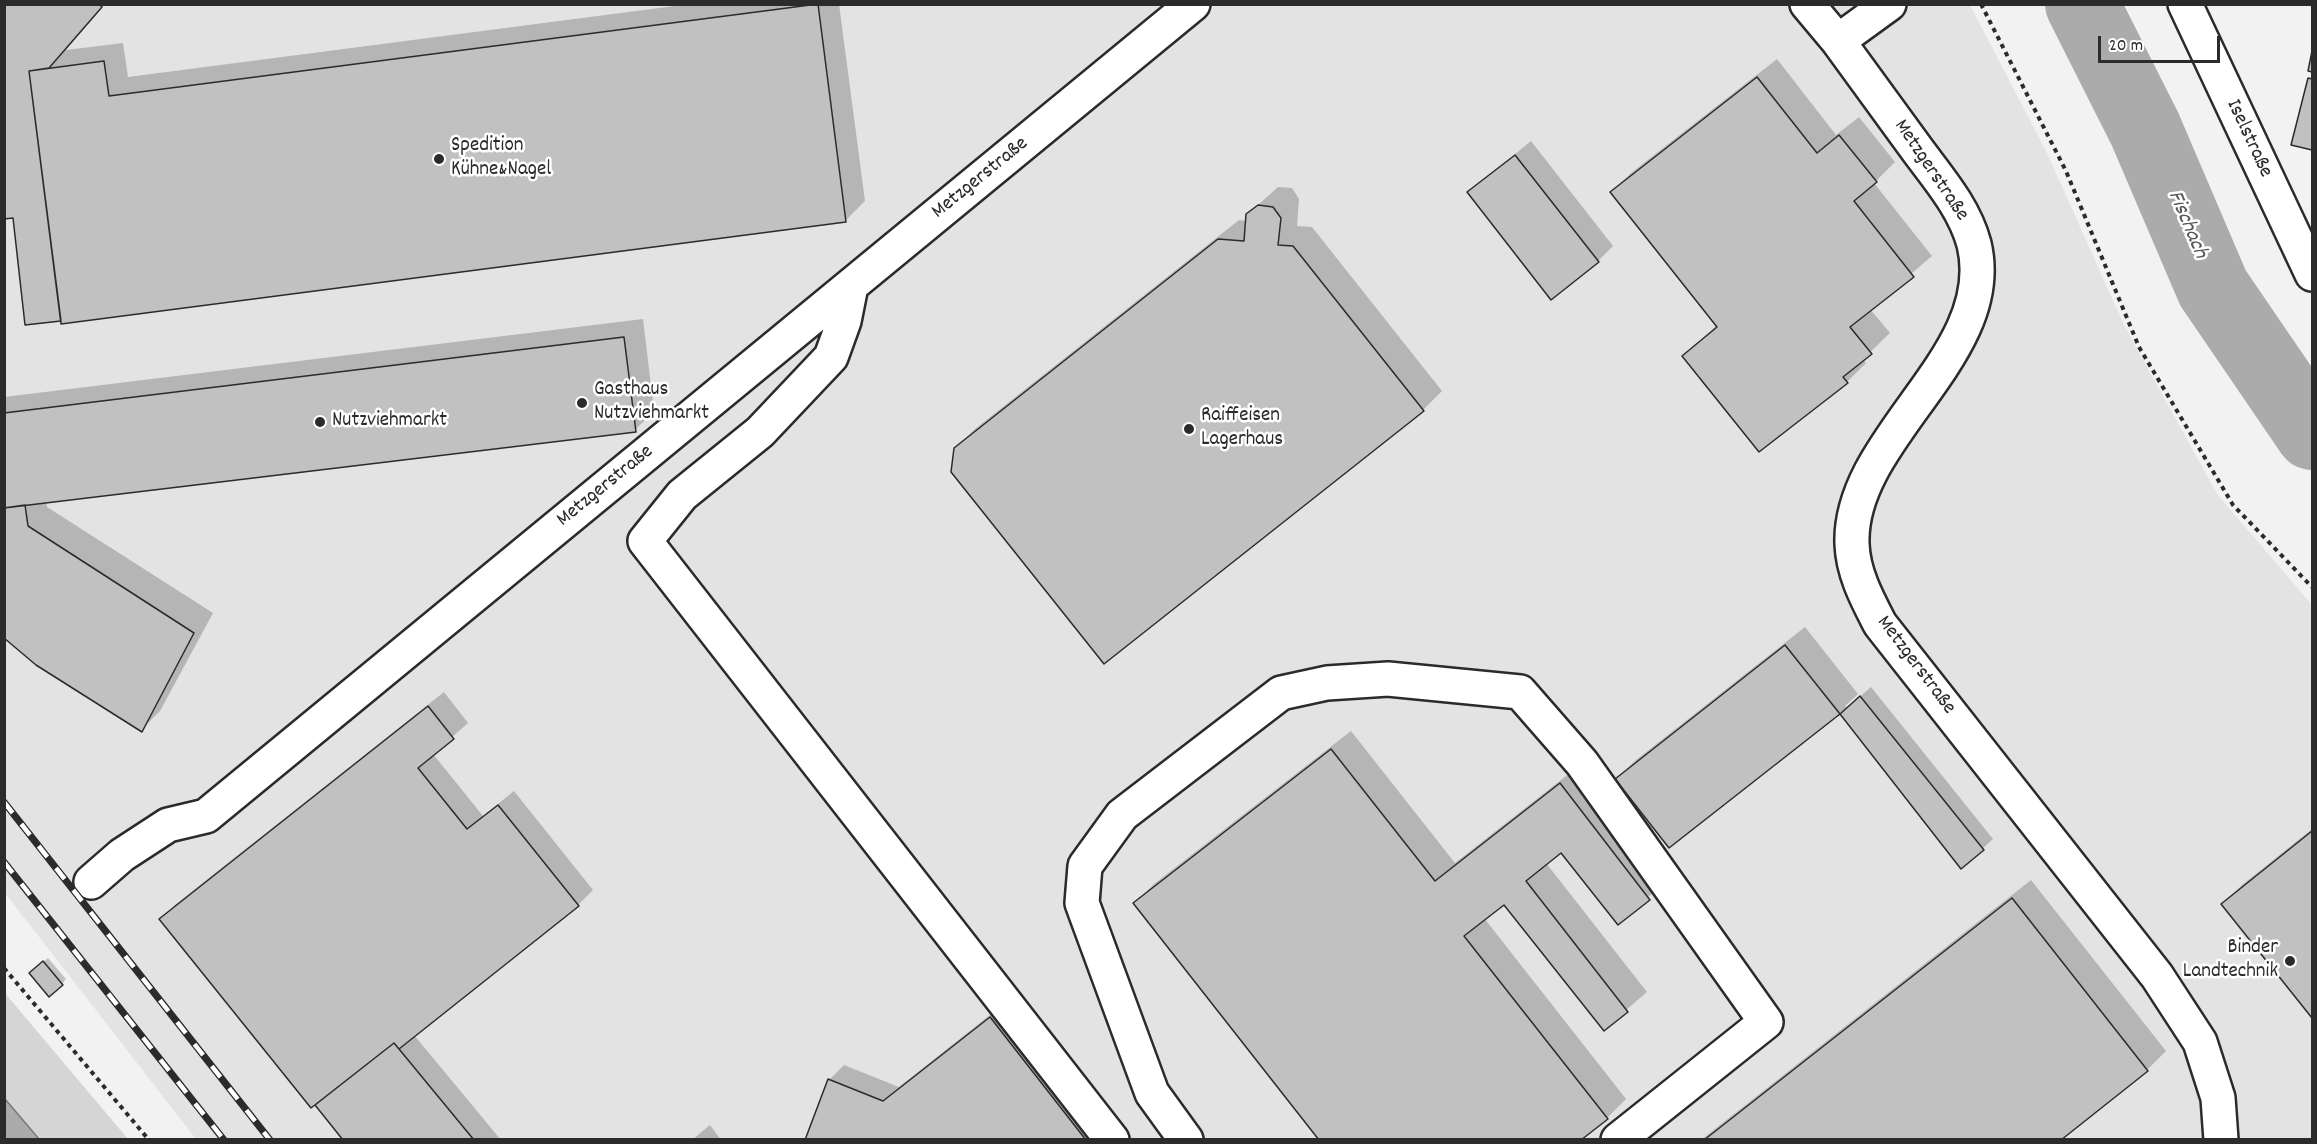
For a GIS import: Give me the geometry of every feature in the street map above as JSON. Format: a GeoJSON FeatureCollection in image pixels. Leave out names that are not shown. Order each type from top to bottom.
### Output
{"type":"FeatureCollection","features":[{"type":"Feature","properties":{"kind":"street","name":"Metzgerstraße"},"geometry":{"type":"LineString","coordinates":[[91,882],[122,855],[168,825],[206,816],[1193,4]]}},
{"type":"Feature","properties":{"kind":"street","name":"Metzgerstraße"},"geometry":{"type":"LineString","coordinates":[[1807,4],[1838,41],[1963,212],[1975,256],[1976,287],[1965,324],[1947,358],[1871,471],[1856,509],[1852,544],[1860,585],[1880,624],[2103,905],[2176,1004],[2200,1042],[2218,1098],[2221,1140]]}},
{"type":"Feature","properties":{"kind":"street"},"geometry":{"type":"LineString","coordinates":[[1838,41],[1889,4]]}},
{"type":"Feature","properties":{"kind":"street","name":"Iselstraße"},"geometry":{"type":"LineString","coordinates":[[2185,4],[2313,274]]}},
{"type":"Feature","properties":{"kind":"street"},"geometry":{"type":"LineString","coordinates":[[851,286],[844,321],[831,357],[760,432],[682,495],[645,541],[1112,1140]]}},
{"type":"Feature","properties":{"kind":"street"},"geometry":{"type":"LineString","coordinates":[[1186,1140],[1152,1093],[1082,903],[1085,866],[1122,814],[1281,693],[1327,683],[1388,678],[1521,692],[1582,763],[1766,1022],[1618,1140]]}},
{"type":"Feature","properties":{"kind":"path"},"geometry":{"type":"LineString","coordinates":[[1981,4],[2066,171],[2139,347],[2233,505],[2313,587]]}},
{"type":"Feature","properties":{"kind":"path"},"geometry":{"type":"LineString","coordinates":[[4,968],[149,1140]]}},
{"type":"Feature","properties":{"kind":"shaded area"},"geometry":{"type":"Polygon","coordinates":[[[5,5],[1970,5],[2047,153],[2124,325],[2217,494],[2312,605],[2312,1139],[196,1139],[5,893],[5,5]]]}},
{"type":"Feature","properties":{"kind":"shaded area"},"geometry":{"type":"Polygon","coordinates":[[[4,992],[128,1139],[39,1139],[5,1099],[4,992]]]}},
{"type":"Feature","properties":{"kind":"shaded area"},"geometry":{"type":"Polygon","coordinates":[[[5,1099],[39,1139],[5,1139],[5,1099]]]}},
{"type":"Feature","properties":{"kind":"building"},"geometry":{"type":"Polygon","coordinates":[[[4,4],[99,4],[102,7],[49,68],[29,71],[61,321],[25,325],[13,218],[4,219],[4,4]]]}},
{"type":"Feature","properties":{"kind":"building","name":"Spedition Kühne&Nagel"},"geometry":{"type":"Polygon","coordinates":[[[818,4],[846,222],[61,324],[29,71],[104,61],[109,96],[818,4]]]}},
{"type":"Feature","properties":{"kind":"building"},"geometry":{"type":"Polygon","coordinates":[[[2312,51],[2312,72],[2308,71],[2312,51]]]}},
{"type":"Feature","properties":{"kind":"building"},"geometry":{"type":"Polygon","coordinates":[[[1757,77],[1817,153],[1839,135],[1877,182],[1854,201],[1914,277],[1850,327],[1872,354],[1843,377],[1848,383],[1759,452],[1682,356],[1717,327],[1610,192],[1757,77]]]}},
{"type":"Feature","properties":{"kind":"building"},"geometry":{"type":"Polygon","coordinates":[[[2308,78],[2312,79],[2312,150],[2291,145],[2308,78]]]}},
{"type":"Feature","properties":{"kind":"building"},"geometry":{"type":"Polygon","coordinates":[[[1515,155],[1599,262],[1551,300],[1467,192],[1515,155]]]}},
{"type":"Feature","properties":{"kind":"building","name":"Raiffeisen Lagerhaus"},"geometry":{"type":"Polygon","coordinates":[[[1258,205],[1273,207],[1281,218],[1278,245],[1293,246],[1424,411],[1104,664],[951,472],[954,448],[1218,239],[1244,241],[1246,214],[1258,205]]]}},
{"type":"Feature","properties":{"kind":"building","name":"Nutzviehmarkt"},"geometry":{"type":"Polygon","coordinates":[[[624,337],[636,432],[4,508],[4,413],[624,337]]]}},
{"type":"Feature","properties":{"kind":"building"},"geometry":{"type":"Polygon","coordinates":[[[25,505],[28,526],[194,633],[142,732],[36,665],[4,638],[4,508],[25,505]]]}},
{"type":"Feature","properties":{"kind":"building"},"geometry":{"type":"Polygon","coordinates":[[[1785,645],[1840,714],[1669,848],[1615,779],[1785,645]]]}},
{"type":"Feature","properties":{"kind":"building"},"geometry":{"type":"Polygon","coordinates":[[[1860,696],[1984,850],[1961,869],[1840,714],[1860,696]]]}},
{"type":"Feature","properties":{"kind":"building"},"geometry":{"type":"Polygon","coordinates":[[[428,706],[454,739],[418,768],[467,829],[498,805],[579,906],[399,1049],[394,1043],[311,1108],[159,919],[428,706]]]}},
{"type":"Feature","properties":{"kind":"building"},"geometry":{"type":"Polygon","coordinates":[[[1331,749],[1435,881],[1560,783],[1650,900],[1618,925],[1561,853],[1526,881],[1628,1012],[1604,1031],[1504,905],[1464,936],[1608,1119],[1581,1140],[1319,1140],[1133,903],[1331,749]]]}},
{"type":"Feature","properties":{"kind":"building","name":"Binder Landtechnik"},"geometry":{"type":"Polygon","coordinates":[[[2312,831],[2312,1018],[2221,904],[2312,831]]]}},
{"type":"Feature","properties":{"kind":"building"},"geometry":{"type":"Polygon","coordinates":[[[2012,898],[2148,1071],[2061,1140],[1704,1140],[2012,898]]]}},
{"type":"Feature","properties":{"kind":"building"},"geometry":{"type":"Polygon","coordinates":[[[43,961],[63,985],[49,997],[29,973],[43,961]]]}},
{"type":"Feature","properties":{"kind":"building"},"geometry":{"type":"Polygon","coordinates":[[[990,1017],[1086,1140],[805,1140],[828,1079],[883,1101],[990,1017]]]}},
{"type":"Feature","properties":{"kind":"building"},"geometry":{"type":"Polygon","coordinates":[[[394,1043],[474,1140],[343,1140],[315,1105],[394,1043]]]}},
{"type":"Feature","properties":{"kind":"waterway","name":"Fischach"},"geometry":{"type":"LineString","coordinates":[[2082,4],[2145,129],[2213,288],[2312,433]]}},
{"type":"Feature","properties":{"kind":"railway"},"geometry":{"type":"LineString","coordinates":[[4,802],[270,1140]]}},
{"type":"Feature","properties":{"kind":"railway"},"geometry":{"type":"LineString","coordinates":[[4,862],[224,1140]]}},
{"type":"Feature","properties":{"kind":"place","name":"Spedition Kühne&Nagel"},"geometry":{"type":"Point","coordinates":[439,159]}},
{"type":"Feature","properties":{"kind":"place","name":"Gasthaus Nutzviehmarkt"},"geometry":{"type":"Point","coordinates":[582,403]}},
{"type":"Feature","properties":{"kind":"place","name":"Nutzviehmarkt"},"geometry":{"type":"Point","coordinates":[320,422]}},
{"type":"Feature","properties":{"kind":"place","name":"Raiffeisen Lagerhaus"},"geometry":{"type":"Point","coordinates":[1189,429]}},
{"type":"Feature","properties":{"kind":"place","name":"Binder Landtechnik"},"geometry":{"type":"Point","coordinates":[2290,961]}}]}
